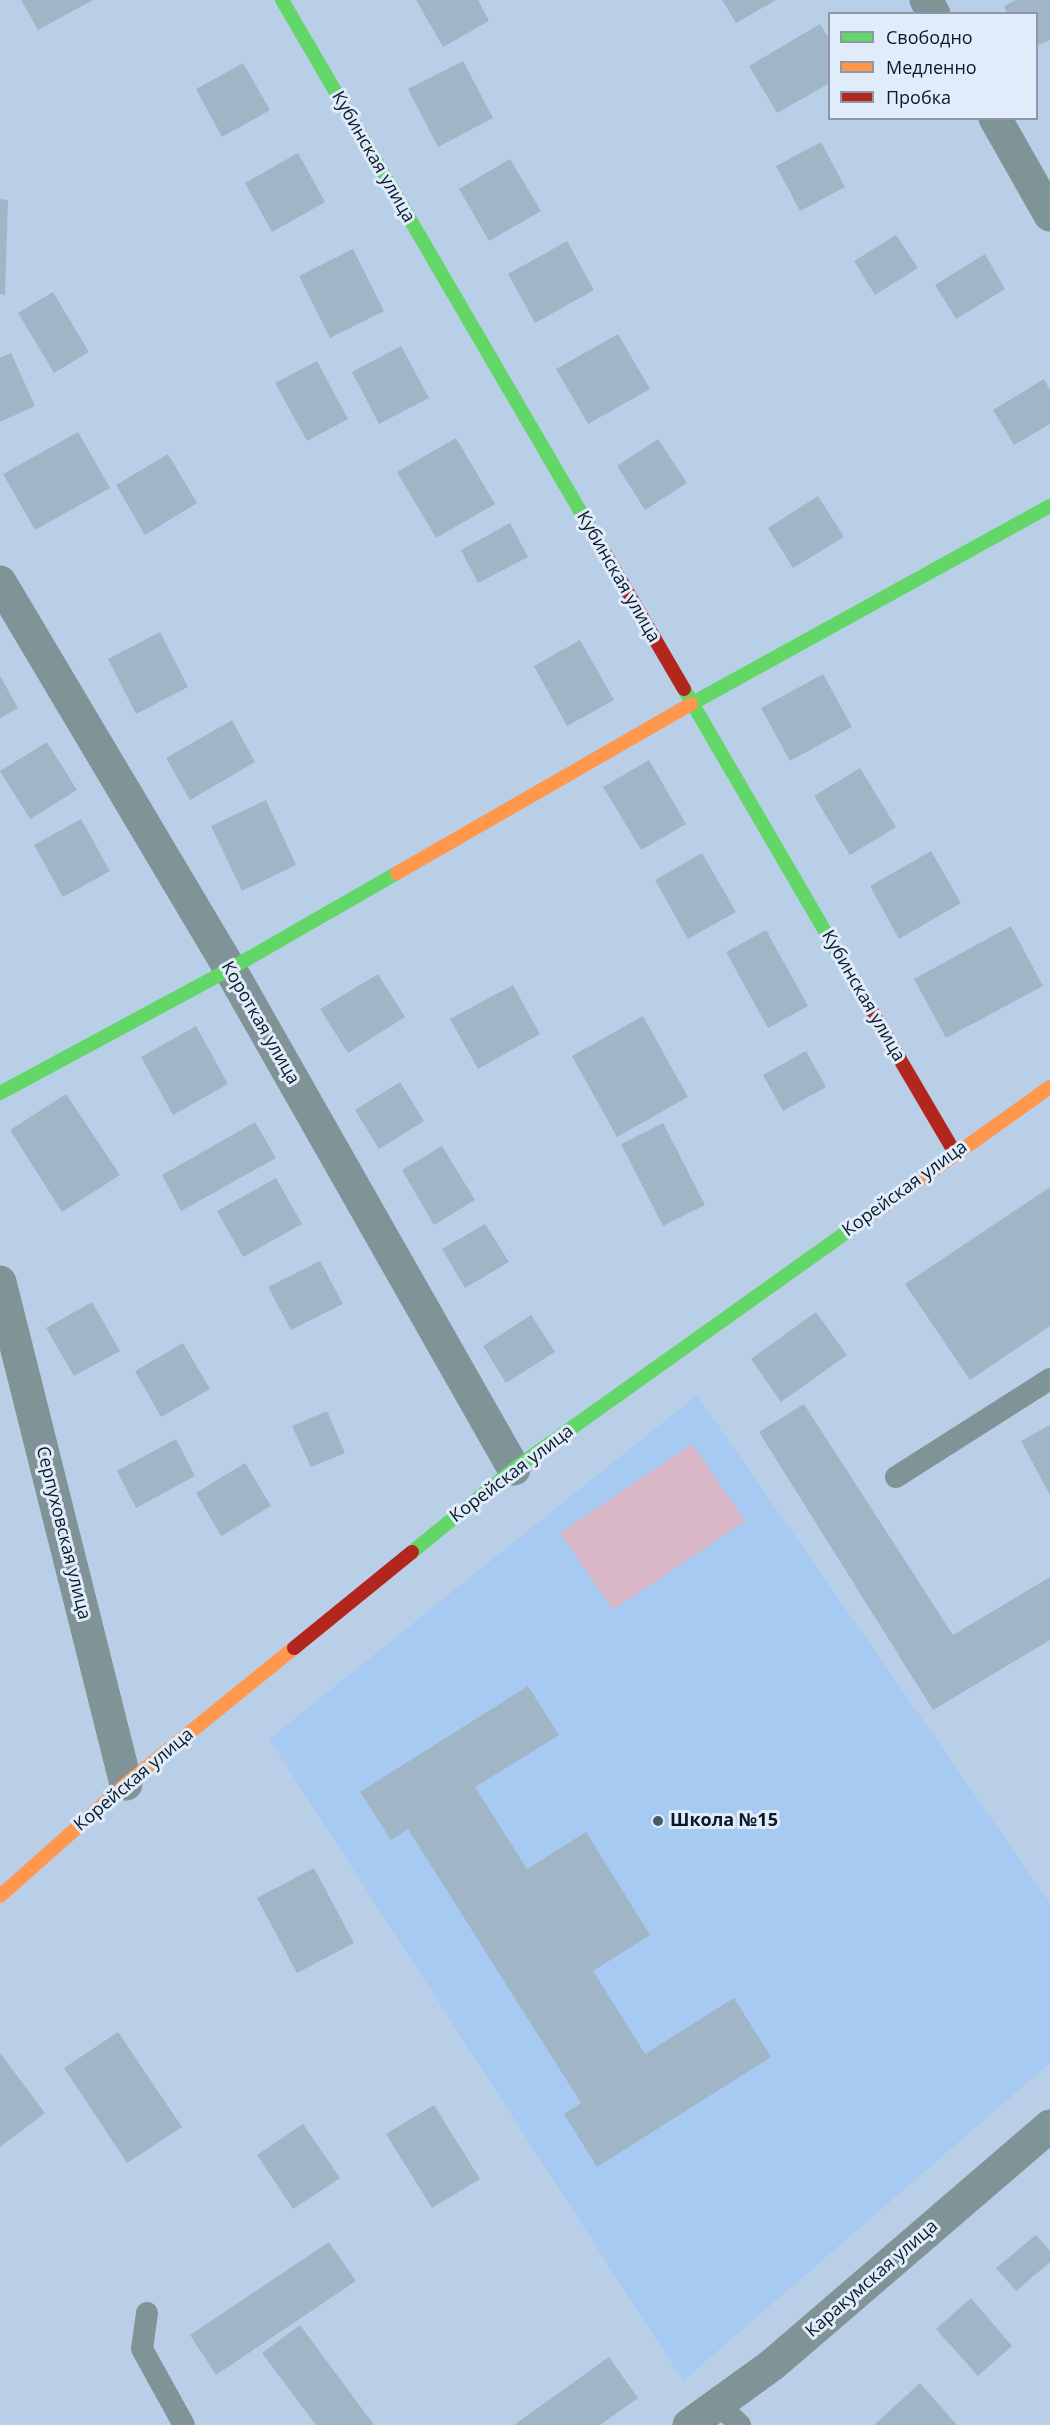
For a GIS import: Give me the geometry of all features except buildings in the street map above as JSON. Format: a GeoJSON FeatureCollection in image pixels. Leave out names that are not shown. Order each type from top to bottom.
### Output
{"type":"FeatureCollection","features":[{"type":"Feature","properties":{"kind":"street","name":"Кубинская улица"},"geometry":{"type":"LineString","coordinates":[[282,0],[955,1153]]}},
{"type":"Feature","properties":{"kind":"street"},"geometry":{"type":"LineString","coordinates":[[996,120],[1050,214]]}},
{"type":"Feature","properties":{"kind":"street"},"geometry":{"type":"LineString","coordinates":[[0,1094],[230,969],[692,704],[1050,506]]}},
{"type":"Feature","properties":{"kind":"street","name":"Короткая улица"},"geometry":{"type":"LineString","coordinates":[[0,582],[230,969],[514,1469]]}},
{"type":"Feature","properties":{"kind":"street","name":"Корейская улица"},"geometry":{"type":"LineString","coordinates":[[0,1896],[126,1784],[514,1469],[1050,1087]]}},
{"type":"Feature","properties":{"kind":"street","name":"Серпуховская улица"},"geometry":{"type":"LineString","coordinates":[[0,1282],[126,1784]]}},
{"type":"Feature","properties":{"kind":"street","name":"Каракумская улица"},"geometry":{"type":"LineString","coordinates":[[689,2425],[729,2414],[772,2365],[1050,2126]]}},
{"type":"Feature","properties":{"kind":"lane"},"geometry":{"type":"LineString","coordinates":[[896,1477],[1050,1379]]}},
{"type":"Feature","properties":{"kind":"lane"},"geometry":{"type":"LineString","coordinates":[[147,2313],[142,2349],[184,2425]]}},
{"type":"Feature","properties":{"kind":"shaded area","name":"Школа №15"},"geometry":{"type":"Polygon","coordinates":[[[697,1395],[1050,1903],[1050,2063],[683,2381],[269,1739],[697,1395]]]}},
{"type":"Feature","properties":{"kind":"shaded area"},"geometry":{"type":"Polygon","coordinates":[[[692,1444],[745,1521],[613,1610],[560,1533],[692,1444]]]}},
{"type":"Feature","properties":{"kind":"traffic: fast"},"geometry":{"type":"LineString","coordinates":[[282,0],[604,552]]}},
{"type":"Feature","properties":{"kind":"traffic: fast"},"geometry":{"type":"LineString","coordinates":[[691,704],[1050,506]]}},
{"type":"Feature","properties":{"kind":"traffic: fast"},"geometry":{"type":"LineString","coordinates":[[684,689],[868,1005]]}},
{"type":"Feature","properties":{"kind":"traffic: fast"},"geometry":{"type":"LineString","coordinates":[[0,1093],[230,969],[397,873]]}},
{"type":"Feature","properties":{"kind":"traffic: fast"},"geometry":{"type":"LineString","coordinates":[[412,1552],[514,1469],[872,1214]]}},
{"type":"Feature","properties":{"kind":"traffic: slow"},"geometry":{"type":"LineString","coordinates":[[397,873],[691,704]]}},
{"type":"Feature","properties":{"kind":"traffic: slow"},"geometry":{"type":"LineString","coordinates":[[872,1214],[1050,1087]]}},
{"type":"Feature","properties":{"kind":"traffic: slow"},"geometry":{"type":"LineString","coordinates":[[0,1896],[126,1784],[294,1648]]}},
{"type":"Feature","properties":{"kind":"traffic: jam"},"geometry":{"type":"LineString","coordinates":[[604,552],[684,689]]}},
{"type":"Feature","properties":{"kind":"traffic: jam"},"geometry":{"type":"LineString","coordinates":[[868,1005],[955,1153]]}},
{"type":"Feature","properties":{"kind":"traffic: jam"},"geometry":{"type":"LineString","coordinates":[[294,1648],[412,1552]]}},
{"type":"Feature","properties":{"kind":"place","name":"Школа №15"},"geometry":{"type":"Point","coordinates":[658,1821]}}]}
